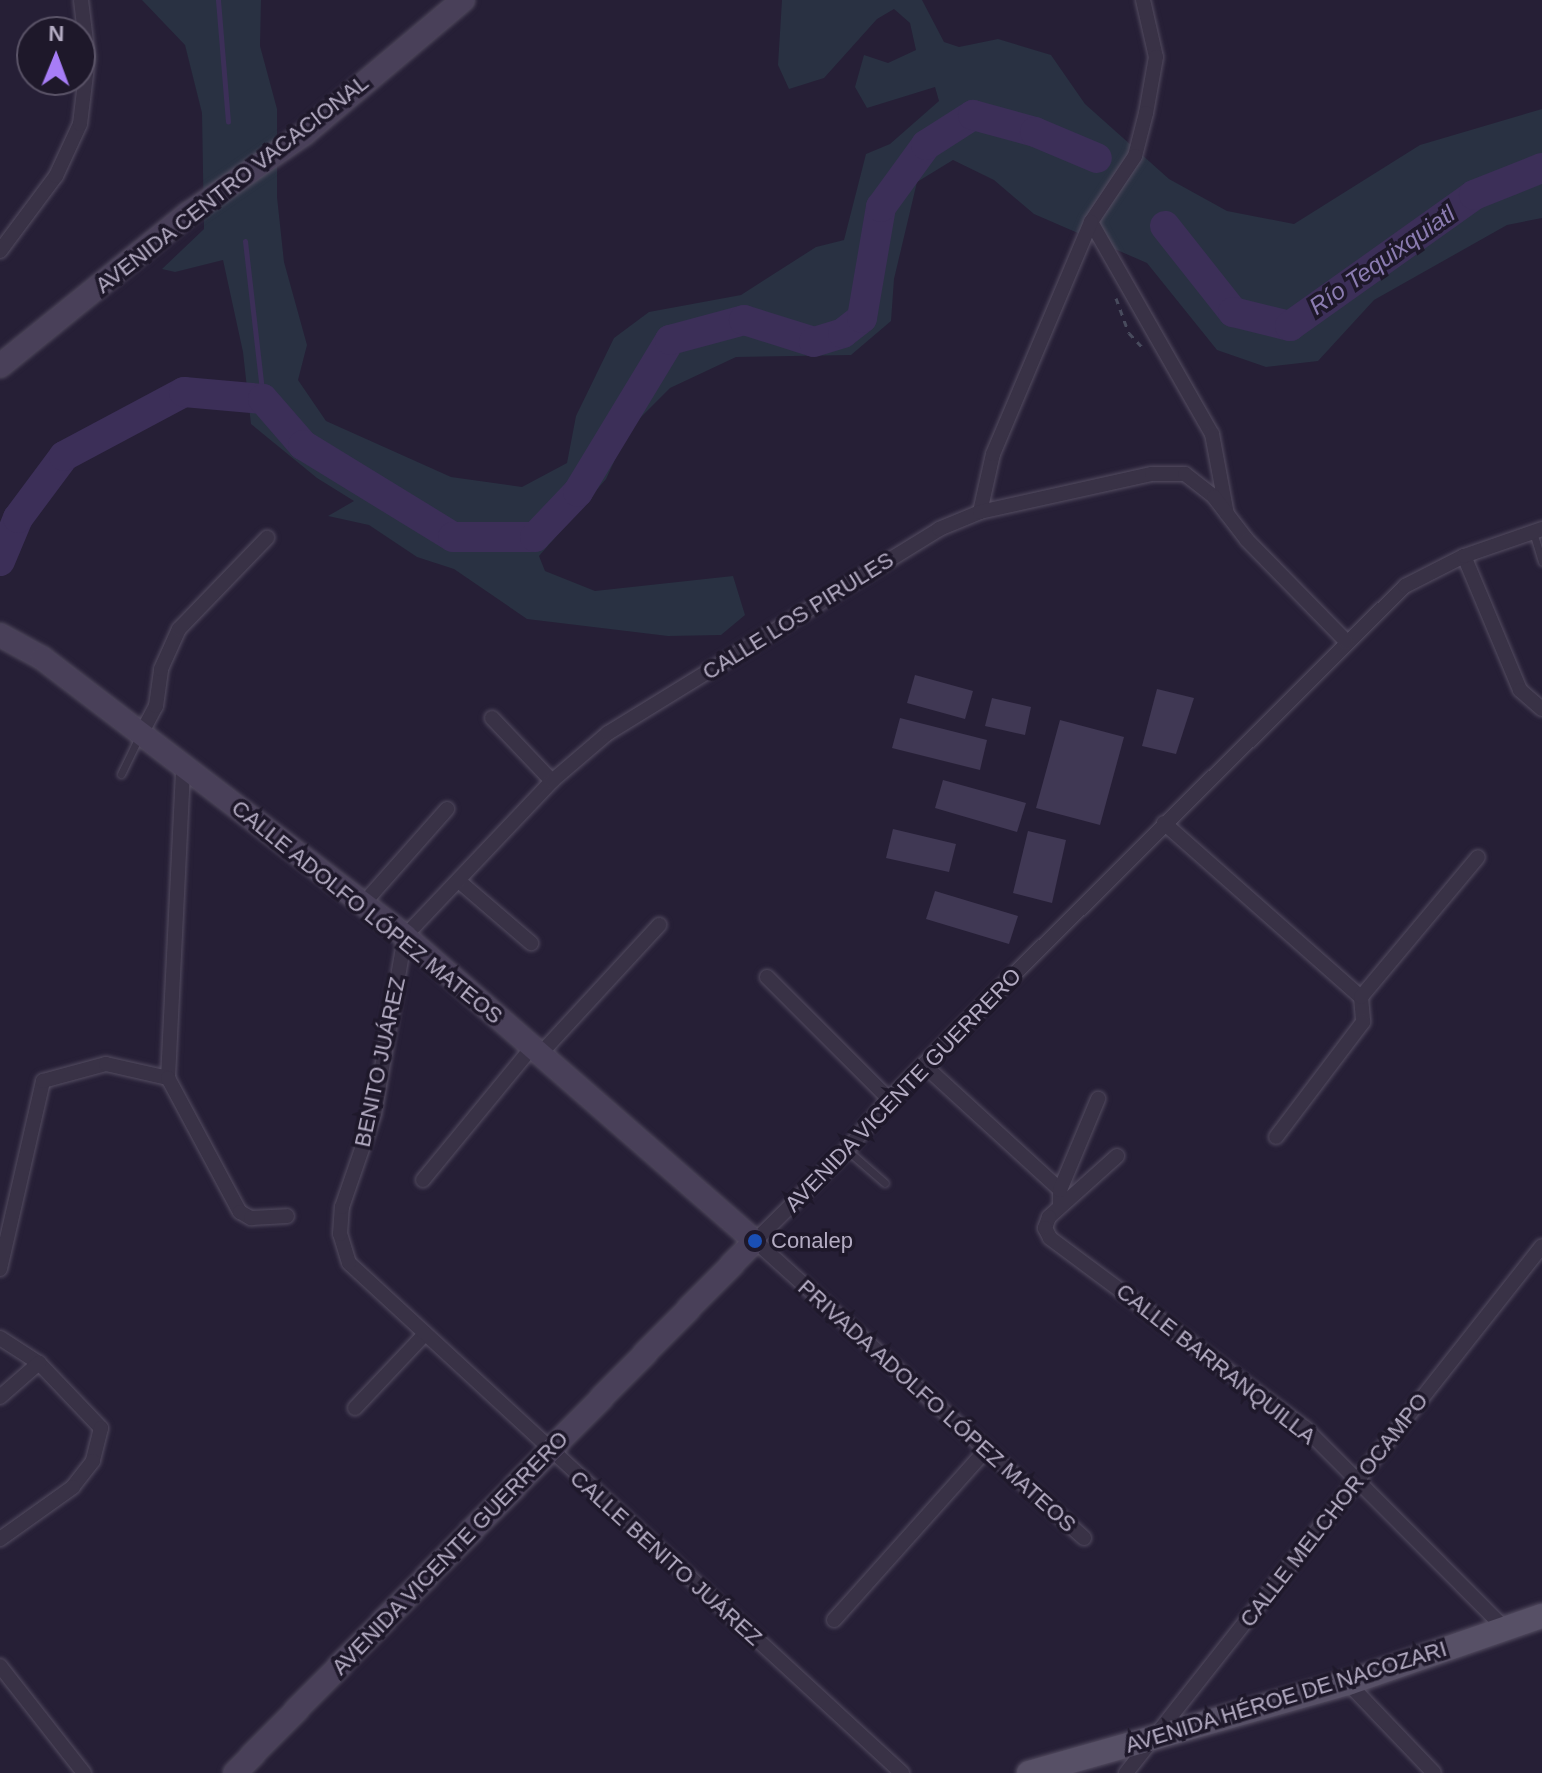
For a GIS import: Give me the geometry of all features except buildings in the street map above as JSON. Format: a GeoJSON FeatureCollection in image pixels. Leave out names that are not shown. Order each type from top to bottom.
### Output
{"type":"FeatureCollection","features":[{"type":"Feature","properties":{"kind":"main road","name":"AVENIDA CENTRO VACACIONAL"},"geometry":{"type":"LineString","coordinates":[[1,362],[188,214],[304,134],[463,0]]}},
{"type":"Feature","properties":{"kind":"main road","name":"CALLE ADOLFO LÓPEZ MATEOS"},"geometry":{"type":"LineString","coordinates":[[0,635],[42,658],[405,936],[755,1241]]}},
{"type":"Feature","properties":{"kind":"main road","name":"AVENIDA VICENTE GUERRERO"},"geometry":{"type":"LineString","coordinates":[[235,1773],[755,1241]]}},
{"type":"Feature","properties":{"kind":"main road","name":"AVENIDA HÉROE DE NACOZARI"},"geometry":{"type":"LineString","coordinates":[[1029,1773],[1348,1683],[1542,1616]]}},
{"type":"Feature","properties":{"kind":"street"},"geometry":{"type":"LineString","coordinates":[[0,251],[56,176],[80,124],[88,58],[81,0]]}},
{"type":"Feature","properties":{"kind":"street"},"geometry":{"type":"LineString","coordinates":[[980,512],[993,454],[1091,222],[1135,156],[1156,57],[1143,0]]}},
{"type":"Feature","properties":{"kind":"street"},"geometry":{"type":"LineString","coordinates":[[1091,222],[1212,434],[1228,518]]}},
{"type":"Feature","properties":{"kind":"street","name":"CALLE LOS PIRULES"},"geometry":{"type":"LineString","coordinates":[[405,936],[460,882],[552,781],[608,733],[939,529],[980,512],[1152,474],[1185,474],[1214,497],[1247,540],[1346,641]]}},
{"type":"Feature","properties":{"kind":"street","name":"AVENIDA VICENTE GUERRERO"},"geometry":{"type":"LineString","coordinates":[[755,1241],[847,1150],[889,1099],[926,1067],[1164,823],[1405,586],[1464,556],[1537,531]]}},
{"type":"Feature","properties":{"kind":"street"},"geometry":{"type":"LineString","coordinates":[[141,734],[156,706],[161,669],[179,629],[267,538]]}},
{"type":"Feature","properties":{"kind":"street"},"geometry":{"type":"LineString","coordinates":[[1464,556],[1520,690],[1542,709]]}},
{"type":"Feature","properties":{"kind":"street"},"geometry":{"type":"LineString","coordinates":[[492,718],[552,781]]}},
{"type":"Feature","properties":{"kind":"street"},"geometry":{"type":"LineString","coordinates":[[183,767],[168,1078],[240,1212],[251,1218],[287,1216]]}},
{"type":"Feature","properties":{"kind":"street"},"geometry":{"type":"LineString","coordinates":[[363,904],[447,809]]}},
{"type":"Feature","properties":{"kind":"street"},"geometry":{"type":"LineString","coordinates":[[1164,823],[1361,997],[1363,1022],[1276,1137]]}},
{"type":"Feature","properties":{"kind":"street"},"geometry":{"type":"LineString","coordinates":[[1361,997],[1478,857]]}},
{"type":"Feature","properties":{"kind":"street"},"geometry":{"type":"LineString","coordinates":[[460,882],[531,943]]}},
{"type":"Feature","properties":{"kind":"street"},"geometry":{"type":"LineString","coordinates":[[423,1180],[538,1049],[659,925]]}},
{"type":"Feature","properties":{"kind":"street","name":"BENITO JUÁREZ"},"geometry":{"type":"LineString","coordinates":[[340,1234],[342,1207],[374,1114],[405,936]]}},
{"type":"Feature","properties":{"kind":"street"},"geometry":{"type":"LineString","coordinates":[[767,977],[889,1099]]}},
{"type":"Feature","properties":{"kind":"street"},"geometry":{"type":"LineString","coordinates":[[0,1269],[43,1081],[106,1064],[168,1078]]}},
{"type":"Feature","properties":{"kind":"street"},"geometry":{"type":"LineString","coordinates":[[926,1067],[1060,1197]]}},
{"type":"Feature","properties":{"kind":"street"},"geometry":{"type":"LineString","coordinates":[[1060,1197],[1098,1099]]}},
{"type":"Feature","properties":{"kind":"street"},"geometry":{"type":"LineString","coordinates":[[1060,1197],[1117,1156]]}},
{"type":"Feature","properties":{"kind":"street","name":"CALLE BARRANQUILLA"},"geometry":{"type":"LineString","coordinates":[[1060,1197],[1045,1228],[1050,1238],[1305,1428],[1505,1629]]}},
{"type":"Feature","properties":{"kind":"street","name":"CALLE BENITO JUÁREZ"},"geometry":{"type":"LineString","coordinates":[[340,1234],[349,1263],[549,1452],[902,1773]]}},
{"type":"Feature","properties":{"kind":"street","name":"PRIVADA ADOLFO LÓPEZ MATEOS"},"geometry":{"type":"LineString","coordinates":[[755,1241],[1084,1538]]}},
{"type":"Feature","properties":{"kind":"street","name":"CALLE MELCHOR OCAMPO"},"geometry":{"type":"LineString","coordinates":[[1126,1773],[1542,1246]]}},
{"type":"Feature","properties":{"kind":"street"},"geometry":{"type":"LineString","coordinates":[[355,1408],[425,1334]]}},
{"type":"Feature","properties":{"kind":"street"},"geometry":{"type":"LineString","coordinates":[[0,1338],[39,1363],[91,1413],[101,1428],[100,1443],[73,1487],[0,1539]]}},
{"type":"Feature","properties":{"kind":"street"},"geometry":{"type":"LineString","coordinates":[[0,1397],[39,1363]]}},
{"type":"Feature","properties":{"kind":"street"},"geometry":{"type":"LineString","coordinates":[[834,1620],[985,1451]]}},
{"type":"Feature","properties":{"kind":"street"},"geometry":{"type":"LineString","coordinates":[[0,1666],[84,1773]]}},
{"type":"Feature","properties":{"kind":"street"},"geometry":{"type":"LineString","coordinates":[[1348,1683],[1434,1773]]}},
{"type":"Feature","properties":{"kind":"lane"},"geometry":{"type":"LineString","coordinates":[[1537,531],[1542,562]]}},
{"type":"Feature","properties":{"kind":"lane"},"geometry":{"type":"LineString","coordinates":[[121,774],[141,734]]}},
{"type":"Feature","properties":{"kind":"lane"},"geometry":{"type":"LineString","coordinates":[[847,1150],[885,1183]]}},
{"type":"Feature","properties":{"kind":"path"},"geometry":{"type":"LineString","coordinates":[[1113,290],[1129,333],[1152,357]]}},
{"type":"Feature","properties":{"kind":"shaded area"},"geometry":{"type":"Polygon","coordinates":[[[142,0],[261,0],[260,46],[277,109],[277,197],[284,262],[307,345],[298,380],[326,421],[451,477],[522,487],[567,463],[576,416],[614,338],[649,312],[741,295],[816,247],[844,240],[866,154],[890,144],[939,101],[935,87],[867,108],[855,87],[864,55],[888,63],[916,50],[910,23],[894,9],[877,19],[824,78],[789,89],[778,65],[782,0],[922,0],[944,42],[959,47],[998,39],[1051,55],[1085,104],[1169,179],[1227,211],[1294,224],[1420,145],[1542,109],[1542,218],[1507,225],[1374,300],[1318,361],[1266,367],[1217,350],[1147,263],[1034,214],[994,180],[953,160],[917,182],[894,279],[891,321],[851,355],[736,357],[670,388],[629,429],[606,479],[539,556],[545,571],[595,591],[733,576],[745,615],[721,635],[668,636],[527,619],[454,569],[417,557],[369,525],[328,516],[354,501],[317,478],[251,424],[243,352],[223,260],[175,272],[162,269],[204,229],[202,113],[185,45],[142,0]]]}},
{"type":"Feature","properties":{"kind":"waterway"},"geometry":{"type":"LineString","coordinates":[[218,0],[228,122]]}},
{"type":"Feature","properties":{"kind":"waterway","name":"Río Tequixquiatl"},"geometry":{"type":"LineString","coordinates":[[0,561],[18,518],[64,456],[184,392],[263,399],[303,445],[453,537],[535,537],[578,492],[670,340],[744,320],[814,342],[843,333],[862,318],[881,207],[926,145],[973,115],[1035,132],[1097,158]]}},
{"type":"Feature","properties":{"kind":"waterway","name":"Río Tequixquiatl"},"geometry":{"type":"LineString","coordinates":[[1165,226],[1233,312],[1290,326],[1474,195],[1542,168]]}},
{"type":"Feature","properties":{"kind":"waterway"},"geometry":{"type":"LineString","coordinates":[[245,241],[263,399]]}},
{"type":"Feature","properties":{"kind":"place","name":"Conalep"},"geometry":{"type":"Point","coordinates":[755,1241]}}]}
